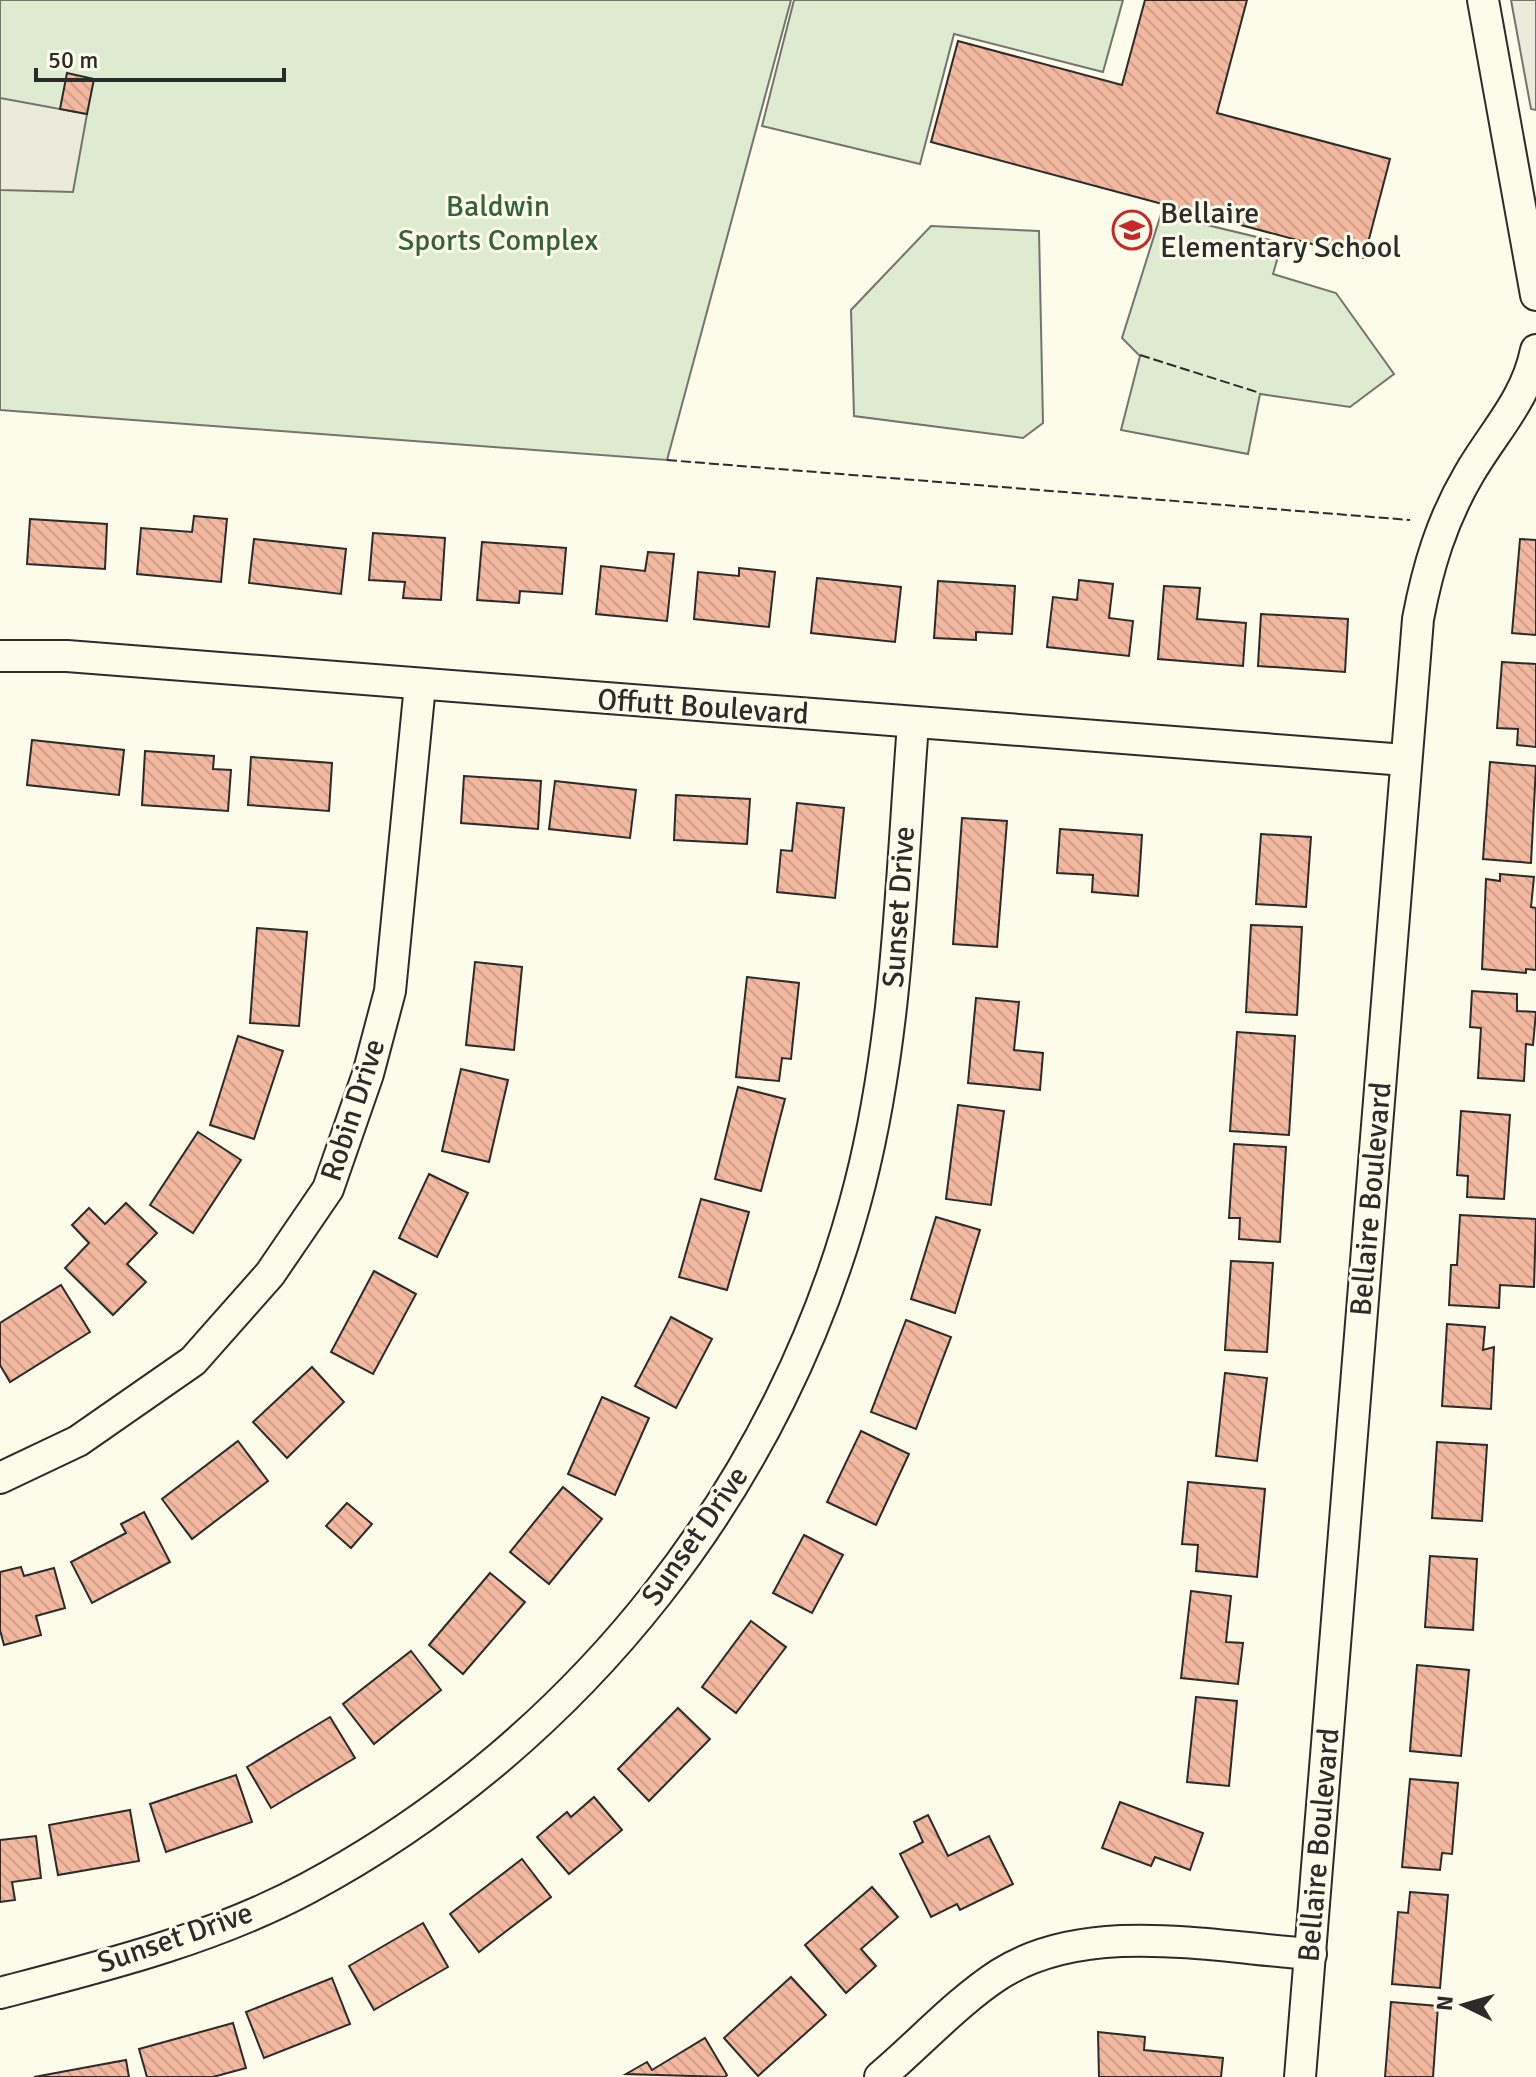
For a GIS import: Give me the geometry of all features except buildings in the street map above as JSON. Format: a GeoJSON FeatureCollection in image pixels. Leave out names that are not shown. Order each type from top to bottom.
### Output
{"type":"FeatureCollection","features":[{"type":"Feature","properties":{"kind":"street"},"geometry":{"type":"LineString","coordinates":[[1483,0],[1525,185],[1536,295]]}},
{"type":"Feature","properties":{"kind":"street","name":"Bellaire Boulevard"},"geometry":{"type":"LineString","coordinates":[[1300,2077],[1418,619],[1429,561],[1445,519],[1470,471],[1514,411],[1531,375],[1536,350]]}},
{"type":"Feature","properties":{"kind":"street","name":"Offutt Boulevard"},"geometry":{"type":"LineString","coordinates":[[0,656],[67,656],[1405,760]]}},
{"type":"Feature","properties":{"kind":"street","name":"Robin Drive"},"geometry":{"type":"LineString","coordinates":[[0,1478],[78,1441],[193,1361],[270,1274],[328,1189],[368,1074],[390,991],[420,685]]}},
{"type":"Feature","properties":{"kind":"street","name":"Sunset Drive"},"geometry":{"type":"LineString","coordinates":[[0,1993],[185,1941],[307,1889],[405,1829],[485,1771],[573,1689],[667,1586],[741,1474],[799,1362],[836,1268],[860,1184],[879,1095],[892,1006],[913,724]]}},
{"type":"Feature","properties":{"kind":"street"},"geometry":{"type":"LineString","coordinates":[[880,2077],[974,1993],[1003,1973],[1054,1949],[1129,1940],[1311,1954]]}},
{"type":"Feature","properties":{"kind":"green space","name":"Baldwin Sports Complex"},"geometry":{"type":"Polygon","coordinates":[[[0,0],[791,0],[667,460],[0,410],[0,0]]]}},
{"type":"Feature","properties":{"kind":"green space"},"geometry":{"type":"Polygon","coordinates":[[[794,0],[1123,0],[1103,72],[954,34],[920,164],[762,126],[794,0]]]}},
{"type":"Feature","properties":{"kind":"green space"},"geometry":{"type":"Polygon","coordinates":[[[1161,214],[1282,243],[1273,274],[1336,293],[1394,374],[1350,407],[1260,394],[1248,454],[1121,430],[1140,356],[1122,338],[1161,214]]]}},
{"type":"Feature","properties":{"kind":"green space"},"geometry":{"type":"Polygon","coordinates":[[[931,226],[1039,231],[1043,423],[1023,438],[854,416],[851,310],[931,226]]]}},
{"type":"Feature","properties":{"kind":"shaded area"},"geometry":{"type":"Polygon","coordinates":[[[1511,0],[1536,0],[1536,110],[1531,109],[1511,0]]]}},
{"type":"Feature","properties":{"kind":"shaded area"},"geometry":{"type":"Polygon","coordinates":[[[0,98],[87,114],[73,192],[0,190],[0,98]]]}},
{"type":"Feature","properties":{"kind":"fence"},"geometry":{"type":"LineString","coordinates":[[1140,355],[1260,393]]}},
{"type":"Feature","properties":{"kind":"fence"},"geometry":{"type":"LineString","coordinates":[[667,460],[1410,520]]}},
{"type":"Feature","properties":{"kind":"place","name":"Bellaire Elementary School"},"geometry":{"type":"Point","coordinates":[1132,230]}}]}
